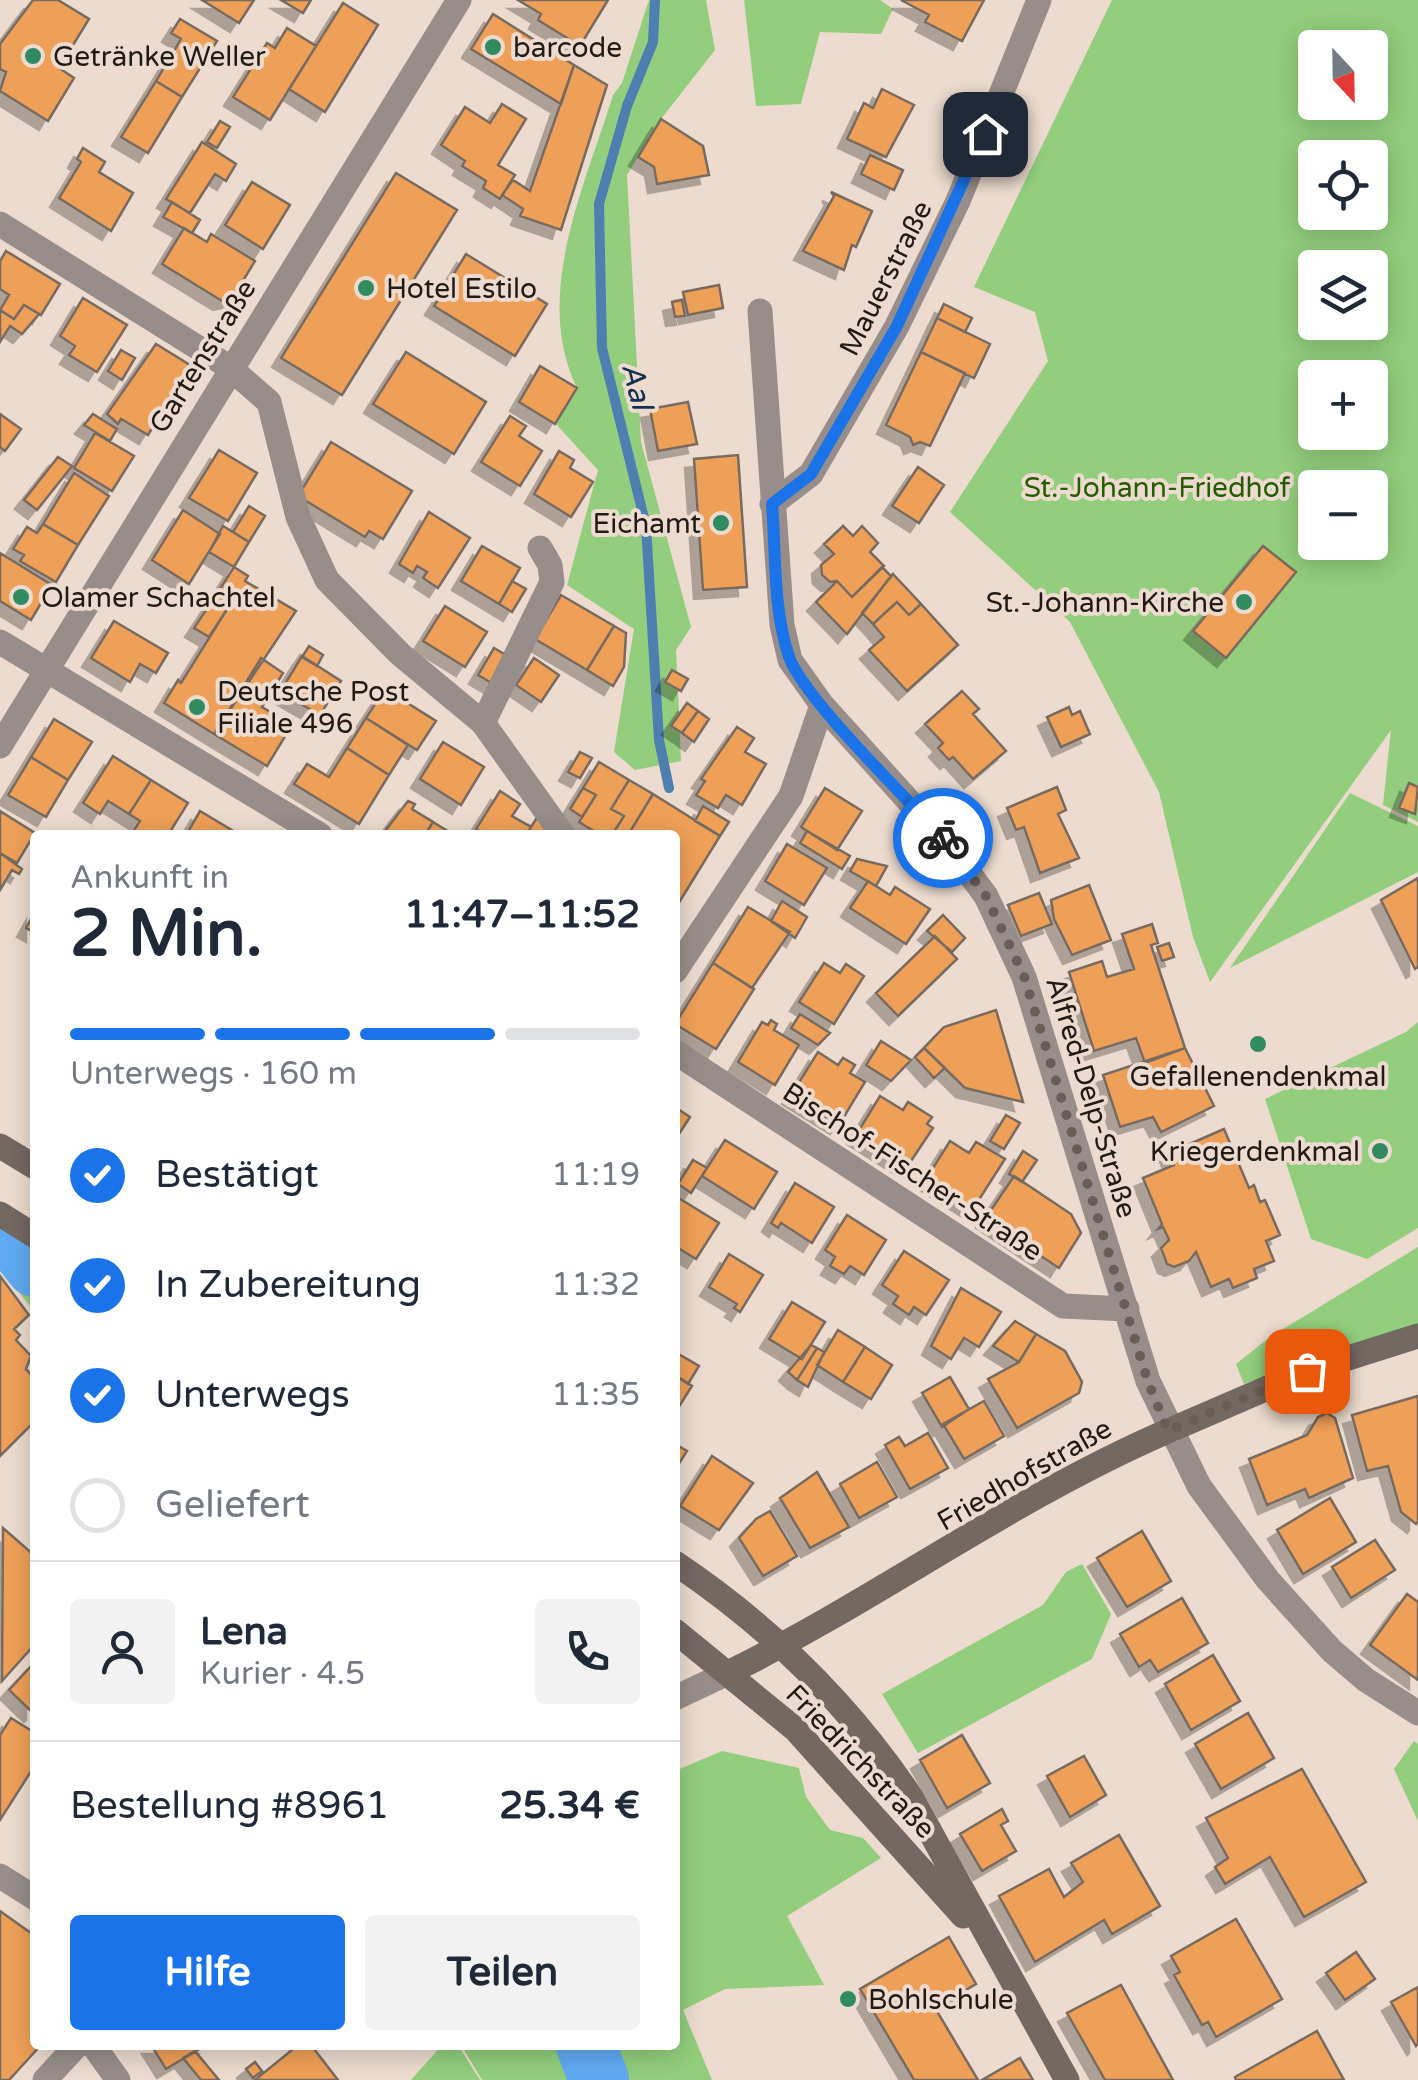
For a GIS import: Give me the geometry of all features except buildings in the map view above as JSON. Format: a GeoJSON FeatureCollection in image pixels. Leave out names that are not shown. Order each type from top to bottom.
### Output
{"type":"FeatureCollection","features":[{"type":"Feature","properties":{"kind":"main road"},"geometry":{"type":"LineString","coordinates":[[0,1146],[30,1164]]}},
{"type":"Feature","properties":{"kind":"main road"},"geometry":{"type":"LineString","coordinates":[[0,1214],[30,1233]]}},
{"type":"Feature","properties":{"kind":"main road","name":"Friedhofstraße"},"geometry":{"type":"LineString","coordinates":[[730,1672],[782,1646],[1106,1458],[1307,1371],[1418,1336]]}},
{"type":"Feature","properties":{"kind":"main road","name":"Friedrichstraße"},"geometry":{"type":"LineString","coordinates":[[680,1568],[782,1646],[838,1700],[882,1754],[911,1797],[1067,2080]]}},
{"type":"Feature","properties":{"kind":"main road","name":"Friedrichstraße"},"geometry":{"type":"LineString","coordinates":[[680,1635],[730,1672],[806,1740],[990,1946]]}},
{"type":"Feature","properties":{"kind":"street","name":"Gartenstraße"},"geometry":{"type":"LineString","coordinates":[[0,746],[458,0]]}},
{"type":"Feature","properties":{"kind":"street","name":"Mauerstraße"},"geometry":{"type":"LineString","coordinates":[[772,504],[811,474],[897,326],[958,200],[1039,0]]}},
{"type":"Feature","properties":{"kind":"street"},"geometry":{"type":"LineString","coordinates":[[0,224],[230,367],[270,402],[298,517],[327,580],[400,654],[483,723],[558,830]]}},
{"type":"Feature","properties":{"kind":"street","name":"Alfred-Delp-Straße"},"geometry":{"type":"LineString","coordinates":[[760,311],[782,626],[790,660],[822,705],[945,840],[986,896],[1024,976],[1148,1382],[1172,1430]]}},
{"type":"Feature","properties":{"kind":"street"},"geometry":{"type":"LineString","coordinates":[[483,723],[552,582],[550,565],[540,548]]}},
{"type":"Feature","properties":{"kind":"street"},"geometry":{"type":"LineString","coordinates":[[0,642],[312,830]]}},
{"type":"Feature","properties":{"kind":"street"},"geometry":{"type":"LineString","coordinates":[[680,963],[791,796],[822,705]]}},
{"type":"Feature","properties":{"kind":"street","name":"Bischof-Fischer-Straße"},"geometry":{"type":"LineString","coordinates":[[680,1055],[1064,1306],[1127,1309]]}},
{"type":"Feature","properties":{"kind":"street"},"geometry":{"type":"LineString","coordinates":[[1172,1430],[1199,1486],[1268,1580],[1332,1651],[1366,1680],[1418,1713]]}},
{"type":"Feature","properties":{"kind":"street","name":"Friedhofstraße"},"geometry":{"type":"LineString","coordinates":[[680,1696],[730,1672]]}},
{"type":"Feature","properties":{"kind":"street"},"geometry":{"type":"LineString","coordinates":[[0,1876],[30,1895]]}},
{"type":"Feature","properties":{"kind":"street"},"geometry":{"type":"LineString","coordinates":[[45,2080],[73,2050]]}},
{"type":"Feature","properties":{"kind":"street"},"geometry":{"type":"LineString","coordinates":[[97,2050],[118,2080]]}},
{"type":"Feature","properties":{"kind":"green space"},"geometry":{"type":"Polygon","coordinates":[[[649,0],[706,0],[715,50],[661,119],[627,175],[641,442],[691,627],[676,650],[681,761],[635,770],[614,752],[634,629],[567,585],[598,470],[556,424],[577,388],[564,353],[560,316],[568,241],[613,95],[622,83],[649,0]]]}},
{"type":"Feature","properties":{"kind":"green space"},"geometry":{"type":"Polygon","coordinates":[[[744,0],[880,0],[893,9],[881,34],[820,32],[801,104],[756,106],[744,0]]]}},
{"type":"Feature","properties":{"kind":"green space","name":"St.-Johann-Friedhof"},"geometry":{"type":"Polygon","coordinates":[[[1112,0],[1418,0],[1418,822],[1383,805],[1391,730],[1210,982],[1193,937],[1159,792],[1070,622],[950,512],[1048,361],[1035,312],[974,287],[1112,0]]]}},
{"type":"Feature","properties":{"kind":"green space"},"geometry":{"type":"Polygon","coordinates":[[[1350,793],[1418,826],[1418,872],[1230,968],[1350,793]]]}},
{"type":"Feature","properties":{"kind":"green space"},"geometry":{"type":"Polygon","coordinates":[[[1418,1022],[1418,1228],[1367,1259],[1311,1239],[1265,1099],[1406,1032],[1418,1022]]]}},
{"type":"Feature","properties":{"kind":"green space"},"geometry":{"type":"Polygon","coordinates":[[[0,1239],[30,1257],[30,1306],[0,1267],[0,1239]]]}},
{"type":"Feature","properties":{"kind":"green space"},"geometry":{"type":"Polygon","coordinates":[[[1418,1247],[1418,1327],[1244,1384],[1236,1364],[1270,1337],[1418,1247]]]}},
{"type":"Feature","properties":{"kind":"green space"},"geometry":{"type":"Polygon","coordinates":[[[1082,1564],[1111,1614],[1092,1659],[918,1753],[882,1694],[1043,1605],[1066,1572],[1082,1564]]]}},
{"type":"Feature","properties":{"kind":"green space"},"geometry":{"type":"Polygon","coordinates":[[[1414,1741],[1418,1744],[1418,1821],[1394,1769],[1414,1741]]]}},
{"type":"Feature","properties":{"kind":"green space"},"geometry":{"type":"Polygon","coordinates":[[[722,1751],[799,1768],[806,1797],[830,1830],[863,1838],[881,1858],[787,1916],[824,1985],[725,1989],[683,2010],[712,2080],[482,2080],[464,2050],[680,2050],[680,1769],[722,1751]]]}},
{"type":"Feature","properties":{"kind":"green space"},"geometry":{"type":"Polygon","coordinates":[[[438,2050],[461,2050],[480,2080],[411,2080],[438,2050]]]}},
{"type":"Feature","properties":{"kind":"waterway","name":"Aal"},"geometry":{"type":"LineString","coordinates":[[655,0],[653,42],[627,106],[599,204],[602,348],[646,526],[659,740],[669,788]]}},
{"type":"Feature","properties":{"kind":"waterway"},"geometry":{"type":"LineString","coordinates":[[20,1248],[30,1261]]}},
{"type":"Feature","properties":{"kind":"waterway"},"geometry":{"type":"LineString","coordinates":[[588,2050],[599,2080]]}},
{"type":"Feature","properties":{"kind":"way so far"},"geometry":{"type":"LineString","coordinates":[[943,838],[986,896],[1024,976],[1148,1382],[1168,1431],[1307,1371]]}},
{"type":"Feature","properties":{"kind":"place","name":"barcode"},"geometry":{"type":"Point","coordinates":[493,47]}},
{"type":"Feature","properties":{"kind":"place","name":"Getränke Weller"},"geometry":{"type":"Point","coordinates":[33,56]}},
{"type":"Feature","properties":{"kind":"place","name":"Hotel Estilo"},"geometry":{"type":"Point","coordinates":[366,288]}},
{"type":"Feature","properties":{"kind":"place","name":"Eichamt"},"geometry":{"type":"Point","coordinates":[721,523]}},
{"type":"Feature","properties":{"kind":"place","name":"Olamer Schachtel"},"geometry":{"type":"Point","coordinates":[21,597]}},
{"type":"Feature","properties":{"kind":"place","name":"St.-Johann-Kirche"},"geometry":{"type":"Point","coordinates":[1244,602]}},
{"type":"Feature","properties":{"kind":"place","name":"Deutsche Post Filiale 496"},"geometry":{"type":"Point","coordinates":[197,707]}},
{"type":"Feature","properties":{"kind":"place","name":"Gefallenendenkmal"},"geometry":{"type":"Point","coordinates":[1258,1044]}},
{"type":"Feature","properties":{"kind":"place","name":"Kriegerdenkmal"},"geometry":{"type":"Point","coordinates":[1380,1151]}},
{"type":"Feature","properties":{"kind":"place","name":"Bohlschule"},"geometry":{"type":"Point","coordinates":[848,1999]}},
{"type":"Feature","properties":{"kind":"route"},"geometry":{"type":"LineString","coordinates":[[943,838],[822,705],[790,660],[782,626],[772,504],[811,474],[897,326],[985,134]]}}]}
